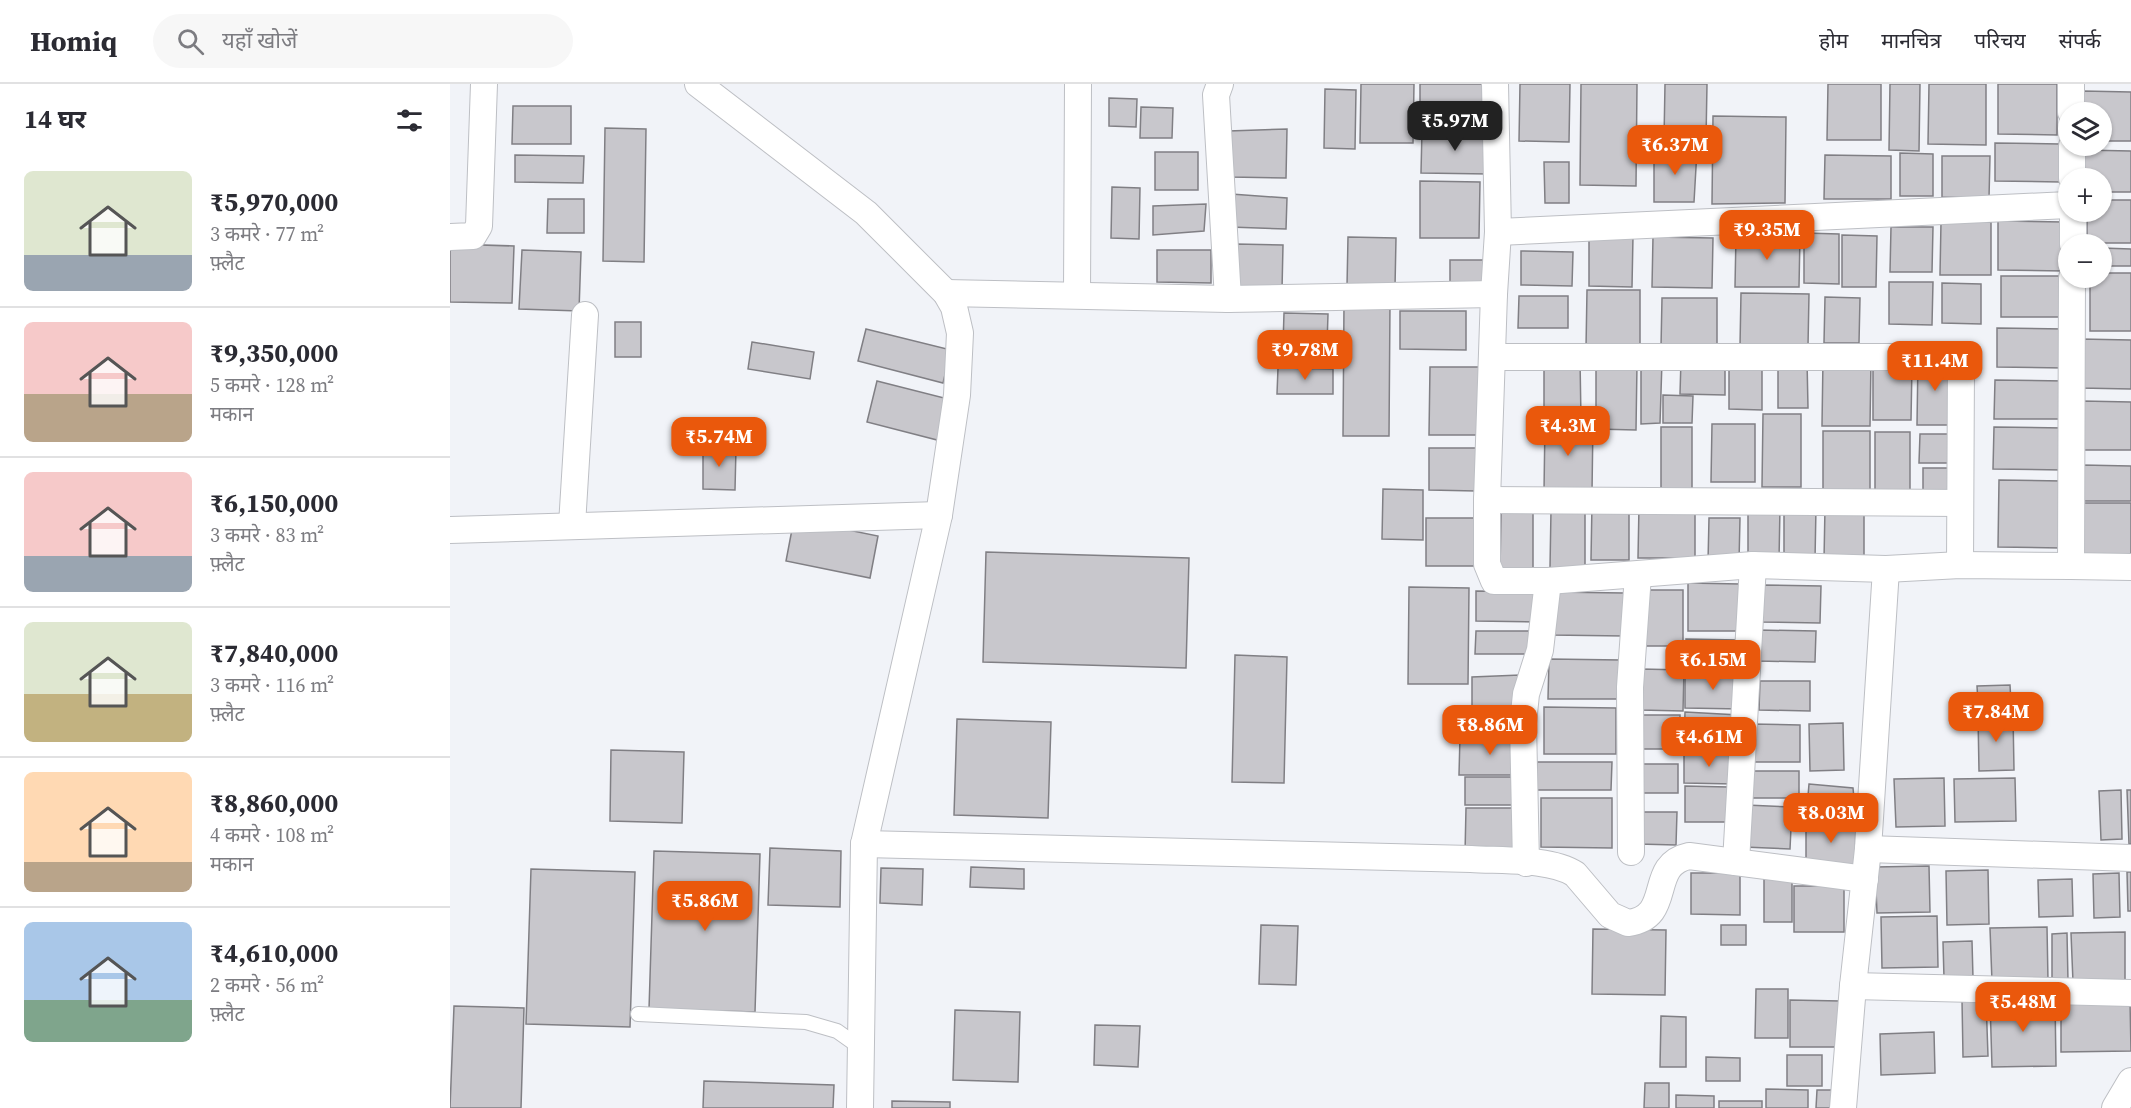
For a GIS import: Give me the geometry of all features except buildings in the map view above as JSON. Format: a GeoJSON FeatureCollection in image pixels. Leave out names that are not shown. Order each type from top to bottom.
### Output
{"type":"FeatureCollection","features":[{"type":"Feature","properties":{"kind":"street"},"geometry":{"type":"LineString","coordinates":[[450,237],[473,236],[479,226],[484,84]]}},
{"type":"Feature","properties":{"kind":"street"},"geometry":{"type":"LineString","coordinates":[[698,84],[866,213],[946,292],[954,307],[960,333],[960,368],[939,515],[864,844],[860,1108]]}},
{"type":"Feature","properties":{"kind":"street"},"geometry":{"type":"LineString","coordinates":[[1077,296],[1078,84]]}},
{"type":"Feature","properties":{"kind":"street"},"geometry":{"type":"LineString","coordinates":[[1220,84],[1216,95],[1228,299]]}},
{"type":"Feature","properties":{"kind":"street"},"geometry":{"type":"LineString","coordinates":[[1495,84],[1498,232],[1487,500],[1487,564],[1494,581],[1548,581],[1753,565],[1886,570],[1960,565],[2131,567]]}},
{"type":"Feature","properties":{"kind":"street"},"geometry":{"type":"LineString","coordinates":[[2071,84],[2071,102]]}},
{"type":"Feature","properties":{"kind":"street"},"geometry":{"type":"LineString","coordinates":[[1498,232],[2058,204]]}},
{"type":"Feature","properties":{"kind":"street"},"geometry":{"type":"LineString","coordinates":[[2071,566],[2072,288]]}},
{"type":"Feature","properties":{"kind":"street"},"geometry":{"type":"LineString","coordinates":[[946,292],[1228,299],[1494,294]]}},
{"type":"Feature","properties":{"kind":"street"},"geometry":{"type":"LineString","coordinates":[[572,525],[585,315]]}},
{"type":"Feature","properties":{"kind":"street"},"geometry":{"type":"LineString","coordinates":[[1492,357],[1952,355],[1960,361],[1960,565]]}},
{"type":"Feature","properties":{"kind":"street"},"geometry":{"type":"LineString","coordinates":[[1487,500],[1960,503]]}},
{"type":"Feature","properties":{"kind":"street"},"geometry":{"type":"LineString","coordinates":[[450,530],[939,515]]}},
{"type":"Feature","properties":{"kind":"street"},"geometry":{"type":"LineString","coordinates":[[1736,862],[1753,565]]}},
{"type":"Feature","properties":{"kind":"street"},"geometry":{"type":"LineString","coordinates":[[1843,1108],[1868,849],[1886,570]]}},
{"type":"Feature","properties":{"kind":"street"},"geometry":{"type":"LineString","coordinates":[[1630,852],[1630,687],[1638,575]]}},
{"type":"Feature","properties":{"kind":"street"},"geometry":{"type":"LineString","coordinates":[[1526,863],[1523,723],[1527,694],[1540,650],[1548,581]]}},
{"type":"Feature","properties":{"kind":"street"},"geometry":{"type":"LineString","coordinates":[[864,844],[1471,859],[1526,863],[1567,869],[1575,873],[1610,915],[1628,923],[1649,916],[1656,906],[1664,874],[1670,865],[1689,856],[1865,879]]}},
{"type":"Feature","properties":{"kind":"street"},"geometry":{"type":"LineString","coordinates":[[1868,849],[2131,858]]}},
{"type":"Feature","properties":{"kind":"street"},"geometry":{"type":"LineString","coordinates":[[1853,986],[2131,993]]}},
{"type":"Feature","properties":{"kind":"street"},"geometry":{"type":"LineString","coordinates":[[2115,1108],[2131,1081]]}},
{"type":"Feature","properties":{"kind":"lane"},"geometry":{"type":"LineString","coordinates":[[638,1014],[806,1022],[837,1031],[861,1048]]}}]}
